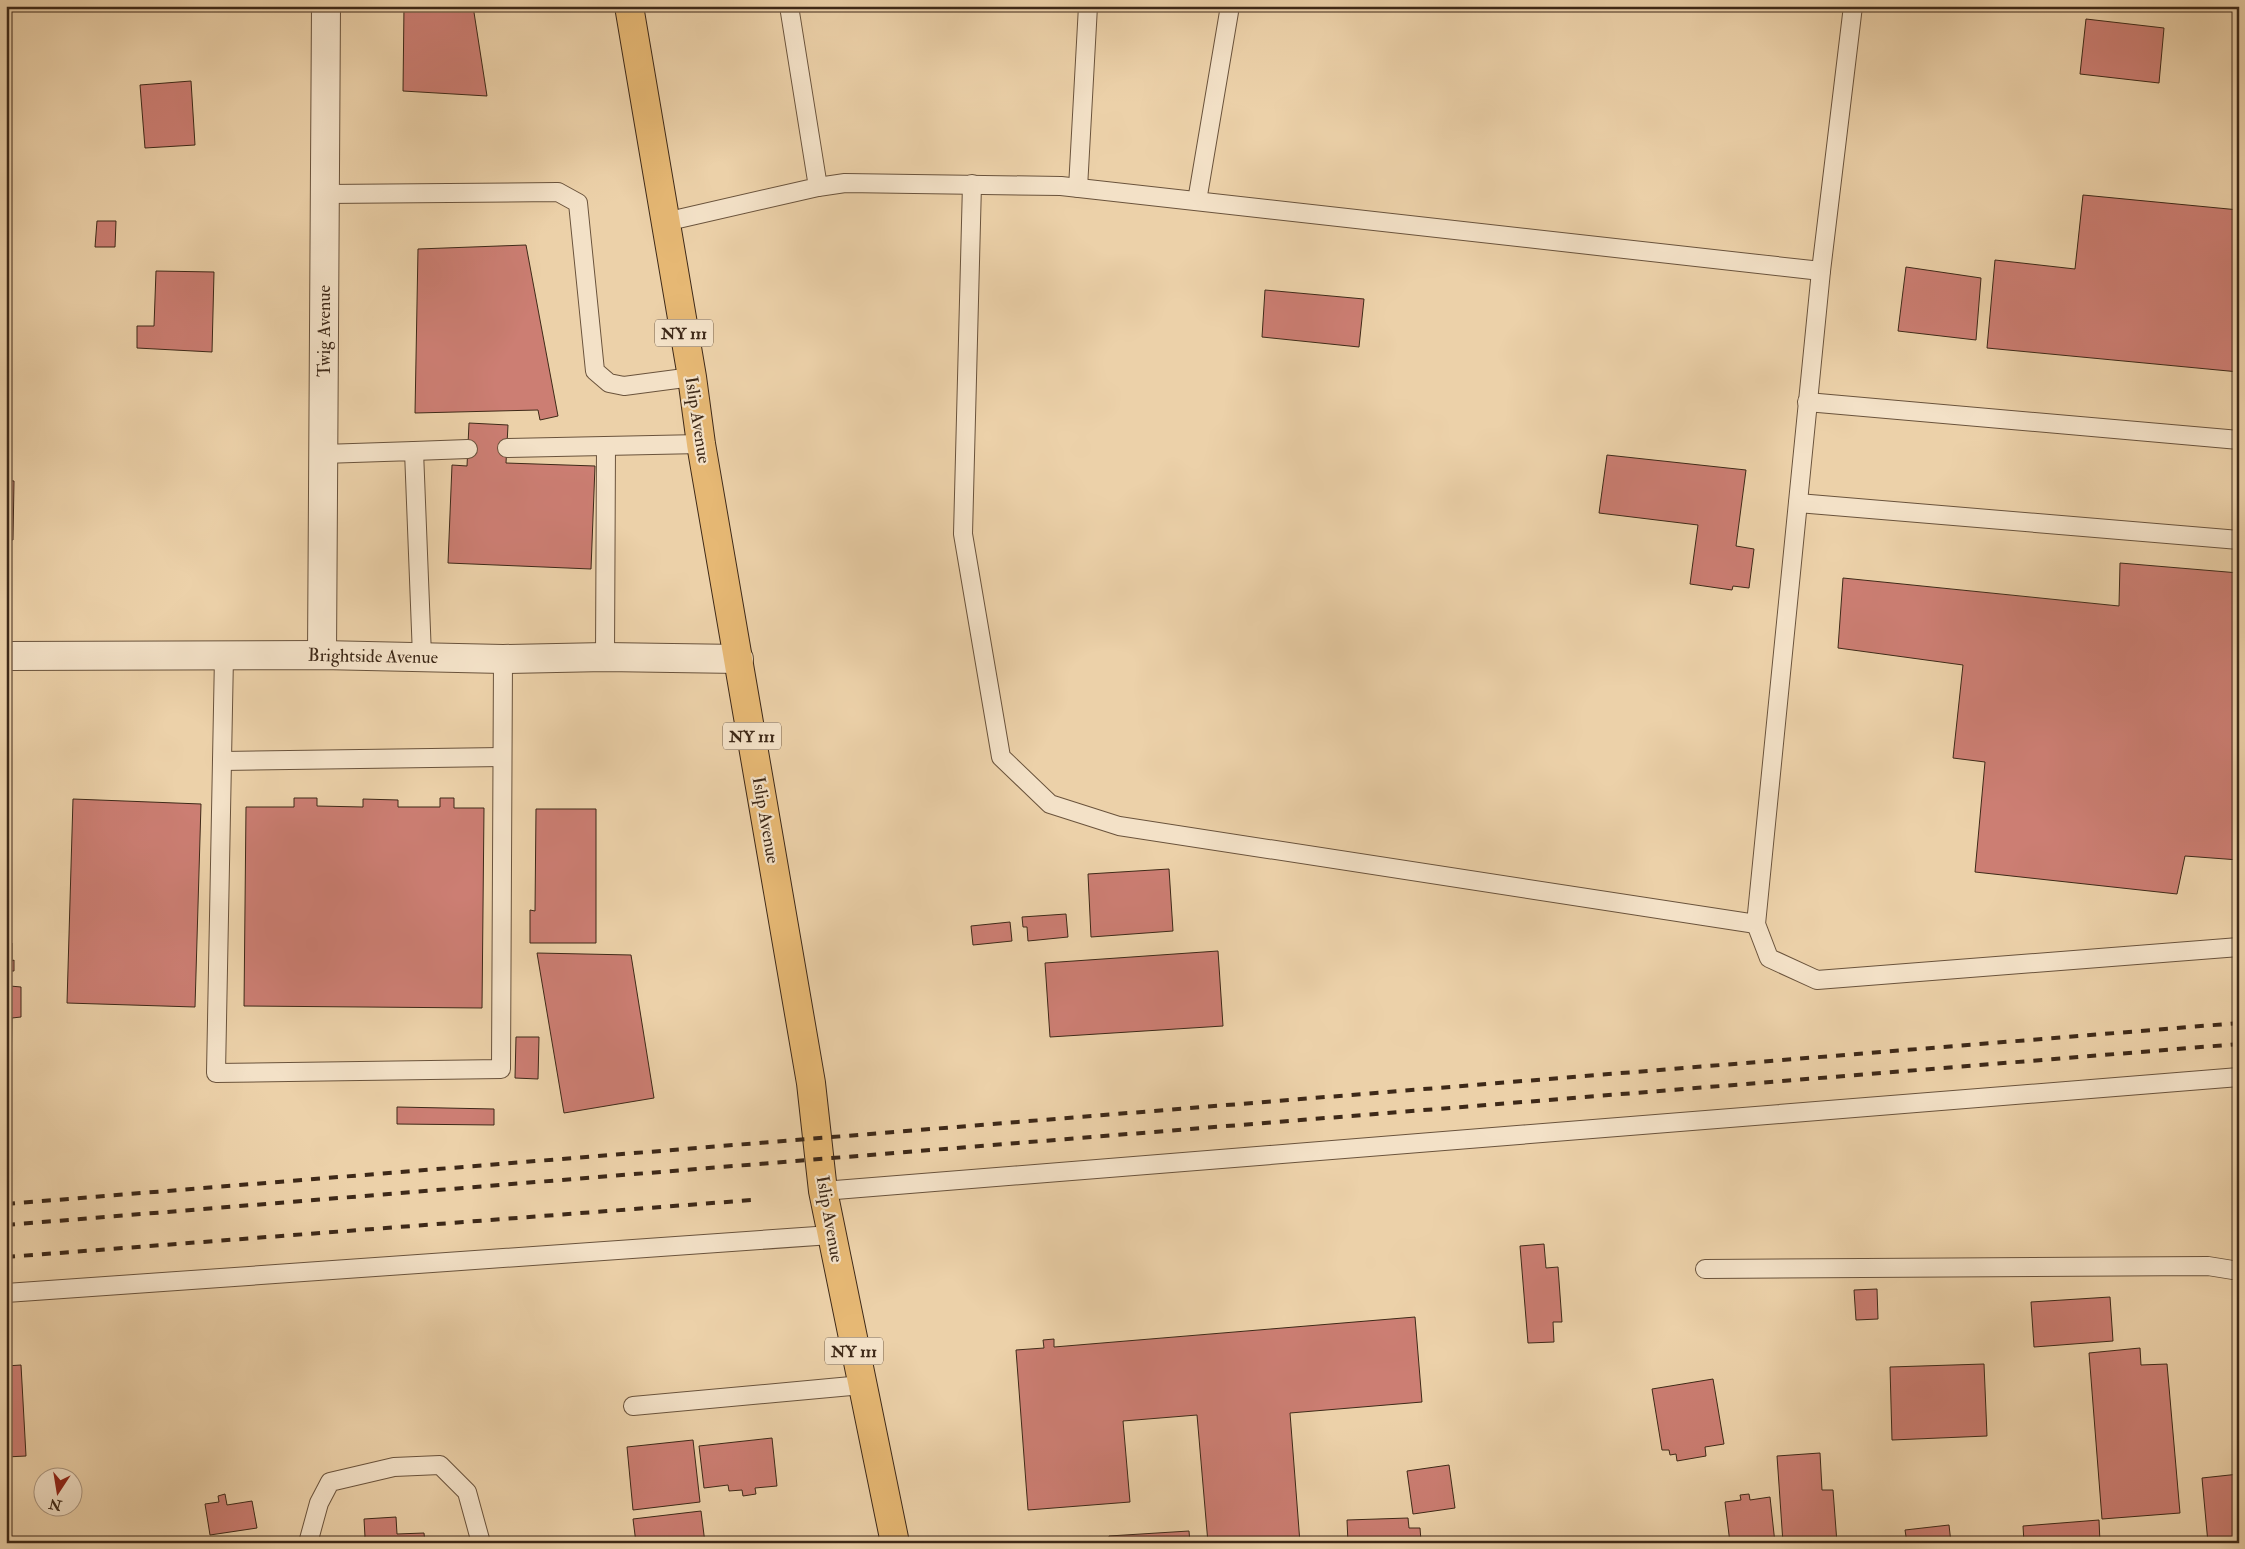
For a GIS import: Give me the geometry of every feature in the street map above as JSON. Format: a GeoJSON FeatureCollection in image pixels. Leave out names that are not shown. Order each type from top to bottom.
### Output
{"type":"FeatureCollection","features":[{"type":"Feature","properties":{"kind":"main road","name":"Islip Avenue"},"geometry":{"type":"LineString","coordinates":[[629,6],[692,377],[701,444],[811,1084],[823,1192],[895,1543]]}},
{"type":"Feature","properties":{"kind":"street","name":"Twig Avenue"},"geometry":{"type":"LineString","coordinates":[[322,655],[326,6]]}},
{"type":"Feature","properties":{"kind":"street","name":"Brightside Avenue"},"geometry":{"type":"LineString","coordinates":[[6,656],[322,655],[503,659],[739,659]]}},
{"type":"Feature","properties":{"kind":"lane"},"geometry":{"type":"LineString","coordinates":[[789,6],[818,187]]}},
{"type":"Feature","properties":{"kind":"lane"},"geometry":{"type":"LineString","coordinates":[[1078,188],[1088,6]]}},
{"type":"Feature","properties":{"kind":"lane"},"geometry":{"type":"LineString","coordinates":[[1198,201],[1230,6]]}},
{"type":"Feature","properties":{"kind":"lane"},"geometry":{"type":"LineString","coordinates":[[1853,6],[1806,402],[1798,503],[1756,924],[1769,958],[1817,980],[2239,947]]}},
{"type":"Feature","properties":{"kind":"lane"},"geometry":{"type":"LineString","coordinates":[[666,222],[818,187],[845,183],[1061,186],[1821,271]]}},
{"type":"Feature","properties":{"kind":"lane"},"geometry":{"type":"LineString","coordinates":[[972,184],[962,534],[1002,757],[1050,804],[1119,826],[1756,924]]}},
{"type":"Feature","properties":{"kind":"lane"},"geometry":{"type":"LineString","coordinates":[[325,194],[558,192],[578,203],[595,371],[608,383],[624,386],[692,377]]}},
{"type":"Feature","properties":{"kind":"lane"},"geometry":{"type":"LineString","coordinates":[[1806,402],[2239,440]]}},
{"type":"Feature","properties":{"kind":"lane"},"geometry":{"type":"LineString","coordinates":[[507,448],[701,444]]}},
{"type":"Feature","properties":{"kind":"lane"},"geometry":{"type":"LineString","coordinates":[[605,658],[606,446]]}},
{"type":"Feature","properties":{"kind":"lane"},"geometry":{"type":"LineString","coordinates":[[323,454],[468,449]]}},
{"type":"Feature","properties":{"kind":"lane"},"geometry":{"type":"LineString","coordinates":[[414,451],[422,656]]}},
{"type":"Feature","properties":{"kind":"lane"},"geometry":{"type":"LineString","coordinates":[[1798,503],[2239,540]]}},
{"type":"Feature","properties":{"kind":"lane"},"geometry":{"type":"LineString","coordinates":[[224,656],[216,1074],[501,1069],[503,659]]}},
{"type":"Feature","properties":{"kind":"lane"},"geometry":{"type":"LineString","coordinates":[[222,761],[502,756]]}},
{"type":"Feature","properties":{"kind":"lane"},"geometry":{"type":"LineString","coordinates":[[823,1192],[2239,1077]]}},
{"type":"Feature","properties":{"kind":"lane"},"geometry":{"type":"LineString","coordinates":[[6,1293],[831,1235]]}},
{"type":"Feature","properties":{"kind":"lane"},"geometry":{"type":"LineString","coordinates":[[1705,1269],[2208,1266],[2239,1271]]}},
{"type":"Feature","properties":{"kind":"lane"},"geometry":{"type":"LineString","coordinates":[[633,1406],[862,1385]]}},
{"type":"Feature","properties":{"kind":"lane"},"geometry":{"type":"LineString","coordinates":[[308,1543],[319,1503],[330,1482],[394,1467],[440,1465],[467,1492],[481,1543]]}},
{"type":"Feature","properties":{"kind":"building"},"geometry":{"type":"Polygon","coordinates":[[[404,6],[473,6],[487,96],[403,91],[404,6]]]}},
{"type":"Feature","properties":{"kind":"building"},"geometry":{"type":"Polygon","coordinates":[[[2086,19],[2164,28],[2159,83],[2080,74],[2086,19]]]}},
{"type":"Feature","properties":{"kind":"building"},"geometry":{"type":"Polygon","coordinates":[[[191,81],[195,145],[145,148],[140,85],[191,81]]]}},
{"type":"Feature","properties":{"kind":"building"},"geometry":{"type":"Polygon","coordinates":[[[2083,195],[2239,210],[2239,372],[1987,348],[1995,260],[2075,269],[2083,195]]]}},
{"type":"Feature","properties":{"kind":"building"},"geometry":{"type":"Polygon","coordinates":[[[97,221],[116,221],[115,247],[95,247],[97,221]]]}},
{"type":"Feature","properties":{"kind":"building"},"geometry":{"type":"Polygon","coordinates":[[[526,245],[558,416],[540,420],[538,410],[415,413],[418,249],[526,245]]]}},
{"type":"Feature","properties":{"kind":"building"},"geometry":{"type":"Polygon","coordinates":[[[1906,267],[1981,278],[1976,340],[1898,331],[1906,267]]]}},
{"type":"Feature","properties":{"kind":"building"},"geometry":{"type":"Polygon","coordinates":[[[156,271],[214,272],[212,352],[137,348],[137,326],[154,326],[156,271]]]}},
{"type":"Feature","properties":{"kind":"building"},"geometry":{"type":"Polygon","coordinates":[[[1265,290],[1364,299],[1359,347],[1262,337],[1265,290]]]}},
{"type":"Feature","properties":{"kind":"building"},"geometry":{"type":"Polygon","coordinates":[[[469,423],[508,425],[506,463],[595,466],[591,569],[448,563],[452,465],[467,466],[469,423]]]}},
{"type":"Feature","properties":{"kind":"building"},"geometry":{"type":"Polygon","coordinates":[[[1607,455],[1746,470],[1736,546],[1754,549],[1749,588],[1733,586],[1732,590],[1690,584],[1698,525],[1599,513],[1607,455]]]}},
{"type":"Feature","properties":{"kind":"building"},"geometry":{"type":"Polygon","coordinates":[[[6,480],[14,481],[13,540],[6,539],[6,480]]]}},
{"type":"Feature","properties":{"kind":"building"},"geometry":{"type":"Polygon","coordinates":[[[2120,563],[2239,573],[2239,860],[2185,856],[2177,894],[1975,872],[1985,762],[1953,758],[1963,665],[1838,648],[1843,578],[2119,606],[2120,563]]]}},
{"type":"Feature","properties":{"kind":"building"},"geometry":{"type":"Polygon","coordinates":[[[6,767],[9,767],[9,838],[6,838],[6,767]]]}},
{"type":"Feature","properties":{"kind":"building"},"geometry":{"type":"Polygon","coordinates":[[[294,798],[317,798],[317,806],[363,807],[363,799],[398,800],[398,807],[440,807],[440,798],[454,798],[454,808],[484,808],[482,1008],[244,1006],[246,807],[294,807],[294,798]]]}},
{"type":"Feature","properties":{"kind":"building"},"geometry":{"type":"Polygon","coordinates":[[[73,799],[201,804],[195,1007],[67,1003],[73,799]]]}},
{"type":"Feature","properties":{"kind":"building"},"geometry":{"type":"Polygon","coordinates":[[[536,809],[596,809],[596,943],[530,943],[530,910],[535,911],[536,809]]]}},
{"type":"Feature","properties":{"kind":"building"},"geometry":{"type":"Polygon","coordinates":[[[1169,869],[1173,931],[1091,937],[1088,874],[1169,869]]]}},
{"type":"Feature","properties":{"kind":"building"},"geometry":{"type":"Polygon","coordinates":[[[1066,914],[1068,937],[1028,941],[1027,927],[1023,927],[1022,917],[1066,914]]]}},
{"type":"Feature","properties":{"kind":"building"},"geometry":{"type":"Polygon","coordinates":[[[1010,922],[1012,941],[973,945],[971,926],[1010,922]]]}},
{"type":"Feature","properties":{"kind":"building"},"geometry":{"type":"Polygon","coordinates":[[[6,943],[12,943],[12,961],[14,960],[14,971],[11,971],[10,986],[21,987],[21,1017],[12,1018],[11,1074],[6,1074],[6,943]]]}},
{"type":"Feature","properties":{"kind":"building"},"geometry":{"type":"Polygon","coordinates":[[[1218,951],[1223,1026],[1050,1037],[1045,963],[1218,951]]]}},
{"type":"Feature","properties":{"kind":"building"},"geometry":{"type":"Polygon","coordinates":[[[537,953],[631,955],[654,1098],[564,1113],[537,953]]]}},
{"type":"Feature","properties":{"kind":"building"},"geometry":{"type":"Polygon","coordinates":[[[516,1037],[539,1037],[538,1079],[515,1078],[516,1037]]]}},
{"type":"Feature","properties":{"kind":"building"},"geometry":{"type":"Polygon","coordinates":[[[397,1107],[494,1109],[494,1125],[397,1124],[397,1107]]]}},
{"type":"Feature","properties":{"kind":"building"},"geometry":{"type":"Polygon","coordinates":[[[1544,1244],[1546,1268],[1558,1267],[1562,1322],[1553,1322],[1554,1342],[1528,1343],[1520,1246],[1544,1244]]]}},
{"type":"Feature","properties":{"kind":"building"},"geometry":{"type":"Polygon","coordinates":[[[1877,1289],[1878,1319],[1856,1320],[1854,1290],[1877,1289]]]}},
{"type":"Feature","properties":{"kind":"building"},"geometry":{"type":"Polygon","coordinates":[[[2110,1297],[2113,1341],[2034,1347],[2031,1302],[2110,1297]]]}},
{"type":"Feature","properties":{"kind":"building"},"geometry":{"type":"Polygon","coordinates":[[[1415,1317],[1422,1402],[1290,1413],[1300,1543],[1208,1543],[1197,1415],[1123,1421],[1130,1502],[1028,1510],[1016,1350],[1044,1348],[1043,1340],[1054,1339],[1054,1347],[1415,1317]]]}},
{"type":"Feature","properties":{"kind":"building"},"geometry":{"type":"Polygon","coordinates":[[[2140,1348],[2141,1365],[2167,1364],[2180,1513],[2102,1519],[2089,1353],[2140,1348]]]}},
{"type":"Feature","properties":{"kind":"building"},"geometry":{"type":"Polygon","coordinates":[[[1984,1364],[1987,1436],[1892,1440],[1890,1367],[1984,1364]]]}},
{"type":"Feature","properties":{"kind":"building"},"geometry":{"type":"Polygon","coordinates":[[[21,1365],[26,1456],[6,1457],[6,1366],[21,1365]]]}},
{"type":"Feature","properties":{"kind":"building"},"geometry":{"type":"Polygon","coordinates":[[[1713,1379],[1724,1444],[1705,1447],[1706,1456],[1677,1461],[1676,1454],[1670,1455],[1669,1450],[1662,1450],[1652,1389],[1713,1379]]]}},
{"type":"Feature","properties":{"kind":"building"},"geometry":{"type":"Polygon","coordinates":[[[772,1438],[777,1486],[755,1488],[756,1494],[743,1496],[742,1490],[729,1491],[728,1485],[704,1488],[699,1446],[772,1438]]]}},
{"type":"Feature","properties":{"kind":"building"},"geometry":{"type":"Polygon","coordinates":[[[693,1440],[700,1502],[633,1510],[627,1447],[693,1440]]]}},
{"type":"Feature","properties":{"kind":"building"},"geometry":{"type":"Polygon","coordinates":[[[1820,1453],[1822,1490],[1833,1490],[1837,1543],[1783,1543],[1777,1456],[1820,1453]]]}},
{"type":"Feature","properties":{"kind":"building"},"geometry":{"type":"Polygon","coordinates":[[[1449,1465],[1455,1508],[1413,1514],[1407,1471],[1449,1465]]]}},
{"type":"Feature","properties":{"kind":"building"},"geometry":{"type":"Polygon","coordinates":[[[2239,1474],[2239,1543],[2208,1543],[2202,1478],[2239,1474]]]}},
{"type":"Feature","properties":{"kind":"building"},"geometry":{"type":"Polygon","coordinates":[[[225,1494],[227,1505],[252,1501],[257,1528],[210,1535],[205,1504],[219,1502],[218,1496],[225,1494]]]}},
{"type":"Feature","properties":{"kind":"building"},"geometry":{"type":"Polygon","coordinates":[[[1749,1494],[1750,1500],[1770,1497],[1775,1543],[1730,1543],[1725,1502],[1741,1500],[1740,1495],[1749,1494]]]}},
{"type":"Feature","properties":{"kind":"building"},"geometry":{"type":"Polygon","coordinates":[[[701,1511],[705,1543],[636,1543],[633,1519],[701,1511]]]}},
{"type":"Feature","properties":{"kind":"building"},"geometry":{"type":"Polygon","coordinates":[[[396,1517],[397,1534],[424,1533],[425,1543],[362,1543],[362,1538],[365,1537],[364,1519],[396,1517]]]}},
{"type":"Feature","properties":{"kind":"building"},"geometry":{"type":"Polygon","coordinates":[[[1408,1518],[1409,1528],[1420,1528],[1421,1541],[1348,1543],[1347,1520],[1408,1518]]]}},
{"type":"Feature","properties":{"kind":"building"},"geometry":{"type":"Polygon","coordinates":[[[2099,1520],[2100,1543],[2024,1543],[2023,1526],[2099,1520]]]}},
{"type":"Feature","properties":{"kind":"building"},"geometry":{"type":"Polygon","coordinates":[[[1949,1525],[1951,1543],[1907,1543],[1905,1530],[1949,1525]]]}},
{"type":"Feature","properties":{"kind":"building"},"geometry":{"type":"Polygon","coordinates":[[[1189,1531],[1190,1543],[1109,1543],[1109,1536],[1189,1531]]]}},
{"type":"Feature","properties":{"kind":"railway"},"geometry":{"type":"LineString","coordinates":[[6,1204],[2239,1023]]}},
{"type":"Feature","properties":{"kind":"railway"},"geometry":{"type":"LineString","coordinates":[[6,1225],[2239,1044]]}},
{"type":"Feature","properties":{"kind":"railway"},"geometry":{"type":"LineString","coordinates":[[6,1257],[752,1200]]}}]}
